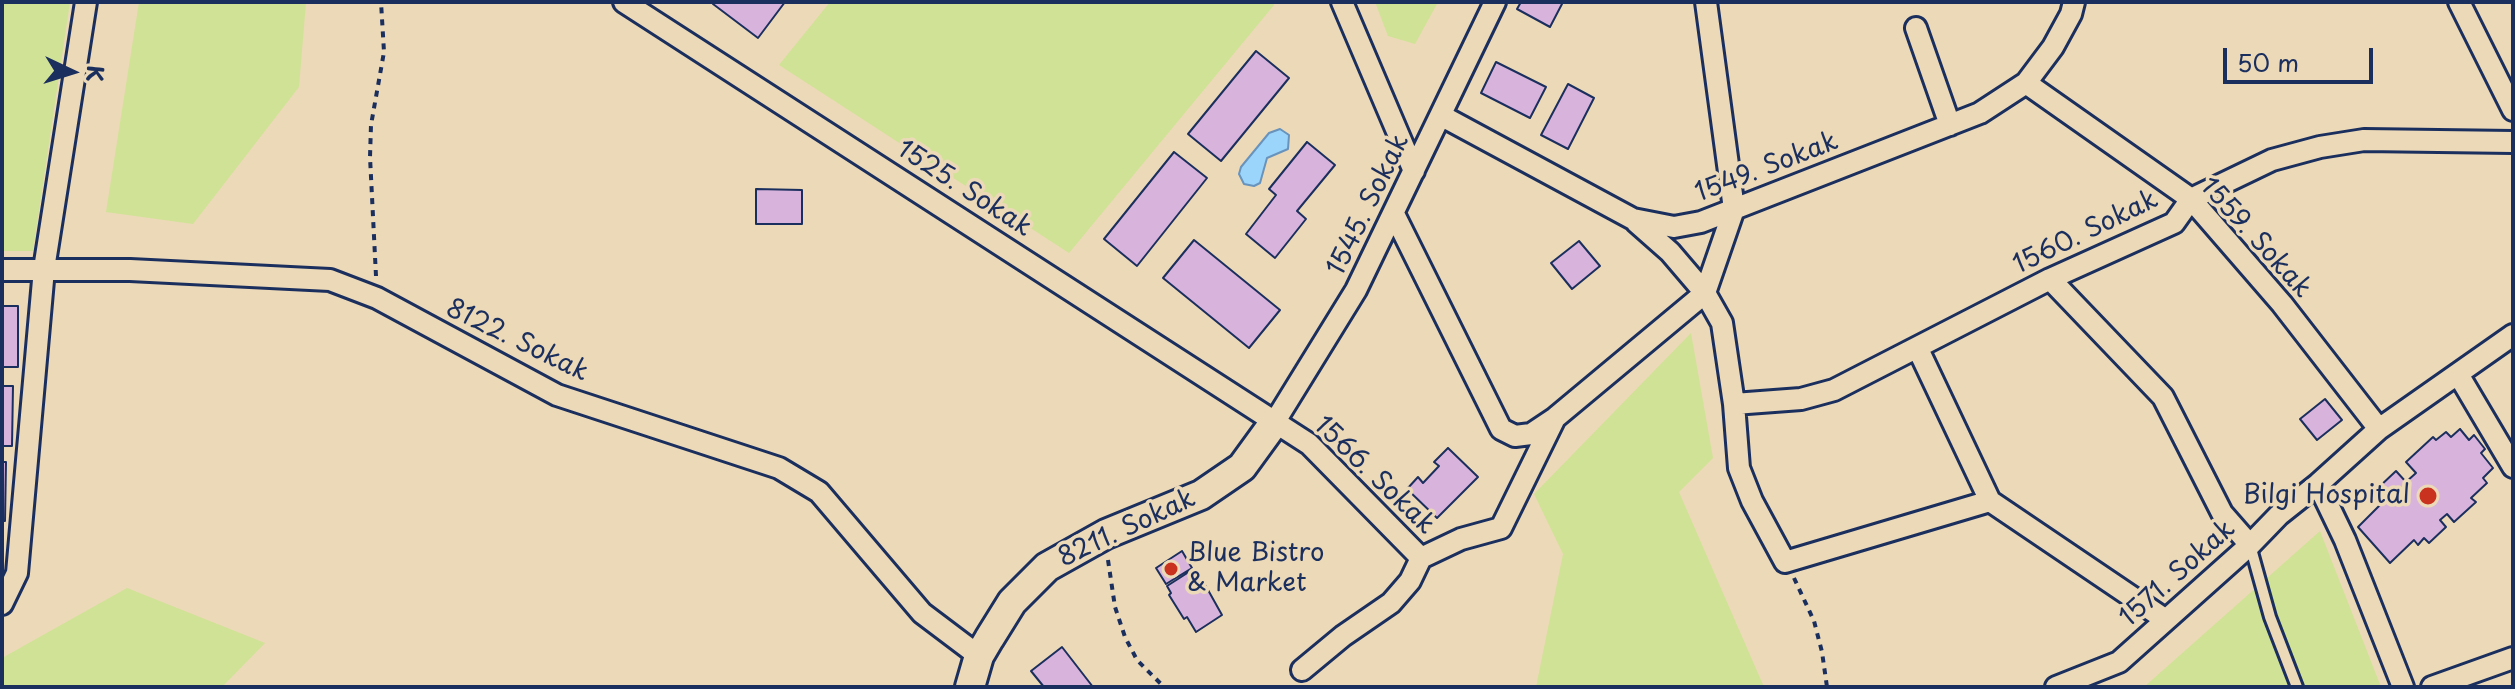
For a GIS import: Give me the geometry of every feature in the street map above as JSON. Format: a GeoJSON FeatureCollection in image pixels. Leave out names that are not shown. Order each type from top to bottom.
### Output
{"type":"FeatureCollection","features":[{"type":"Feature","properties":{"kind":"street"},"geometry":{"type":"LineString","coordinates":[[3,603],[17,573],[44,269],[86,2]]}},
{"type":"Feature","properties":{"kind":"street","name":"1525. Sokak"},"geometry":{"type":"LineString","coordinates":[[624,2],[876,162],[1274,423]]}},
{"type":"Feature","properties":{"kind":"street"},"geometry":{"type":"LineString","coordinates":[[1342,2],[1414,171]]}},
{"type":"Feature","properties":{"kind":"street","name":"1545. Sokak"},"geometry":{"type":"LineString","coordinates":[[1274,423],[1356,290],[1495,2]]}},
{"type":"Feature","properties":{"kind":"street"},"geometry":{"type":"LineString","coordinates":[[1394,214],[1501,429],[1515,436],[1531,434],[1555,418],[1705,293],[1734,209],[1706,2]]}},
{"type":"Feature","properties":{"kind":"street","name":"1549. Sokak"},"geometry":{"type":"LineString","coordinates":[[1442,116],[1633,219],[1674,227],[1701,222],[1980,113],[2026,83],[2053,47],[2074,2]]}},
{"type":"Feature","properties":{"kind":"street"},"geometry":{"type":"LineString","coordinates":[[2459,2],[2513,110]]}},
{"type":"Feature","properties":{"kind":"street"},"geometry":{"type":"LineString","coordinates":[[1916,28],[1950,125]]}},
{"type":"Feature","properties":{"kind":"street","name":"1559. Sokak"},"geometry":{"type":"LineString","coordinates":[[2026,83],[2191,199],[2282,304],[2379,429]]}},
{"type":"Feature","properties":{"kind":"street","name":"1560. Sokak"},"geometry":{"type":"LineString","coordinates":[[1734,404],[1801,399],[1834,390],[2050,279],[2174,223],[2191,199],[2272,160],[2320,147],[2364,140],[2513,142]]}},
{"type":"Feature","properties":{"kind":"street"},"geometry":{"type":"LineString","coordinates":[[1633,219],[1670,252],[1705,293],[1722,323],[1734,404],[1739,468],[1752,501],[1785,562],[1990,501]]}},
{"type":"Feature","properties":{"kind":"street","name":"8122. Sokak"},"geometry":{"type":"LineString","coordinates":[[2,270],[130,270],[330,280],[377,298],[557,395],[779,468],[819,492],[922,613],[979,656]]}},
{"type":"Feature","properties":{"kind":"street"},"geometry":{"type":"LineString","coordinates":[[2050,279],[2163,397],[2222,513],[2250,545]]}},
{"type":"Feature","properties":{"kind":"street","name":"1571. Sokak"},"geometry":{"type":"LineString","coordinates":[[2056,687],[2119,662],[2250,545],[2279,515],[2379,429],[2513,335]]}},
{"type":"Feature","properties":{"kind":"street"},"geometry":{"type":"LineString","coordinates":[[1918,349],[1990,501],[2166,620]]}},
{"type":"Feature","properties":{"kind":"street"},"geometry":{"type":"LineString","coordinates":[[2458,374],[2513,467]]}},
{"type":"Feature","properties":{"kind":"street","name":"1566. Sokak"},"geometry":{"type":"LineString","coordinates":[[1274,423],[1309,444],[1421,558],[1461,539],[1501,528],[1555,418]]}},
{"type":"Feature","properties":{"kind":"street","name":"8211. Sokak"},"geometry":{"type":"LineString","coordinates":[[970,687],[979,656],[1012,602],[1047,567],[1106,534],[1201,495],[1242,467],[1274,423]]}},
{"type":"Feature","properties":{"kind":"street"},"geometry":{"type":"LineString","coordinates":[[2318,484],[2345,540],[2403,687]]}},
{"type":"Feature","properties":{"kind":"street"},"geometry":{"type":"LineString","coordinates":[[1302,670],[1343,636],[1391,603],[1410,581],[1421,558]]}},
{"type":"Feature","properties":{"kind":"street"},"geometry":{"type":"LineString","coordinates":[[2432,687],[2513,658]]}},
{"type":"Feature","properties":{"kind":"lane"},"geometry":{"type":"LineString","coordinates":[[2250,545],[2270,617],[2297,687]]}},
{"type":"Feature","properties":{"kind":"path"},"geometry":{"type":"LineString","coordinates":[[377,298],[370,157],[371,125],[384,52],[381,2]]}},
{"type":"Feature","properties":{"kind":"path"},"geometry":{"type":"LineString","coordinates":[[1106,534],[1110,580],[1125,637],[1137,660],[1164,687]]}},
{"type":"Feature","properties":{"kind":"path"},"geometry":{"type":"LineString","coordinates":[[1785,562],[1814,621],[1827,687]]}},
{"type":"Feature","properties":{"kind":"green space"},"geometry":{"type":"Polygon","coordinates":[[[2,2],[70,2],[33,251],[2,251],[2,2]]]}},
{"type":"Feature","properties":{"kind":"green space"},"geometry":{"type":"Polygon","coordinates":[[[139,2],[306,2],[299,87],[193,224],[106,212],[139,2]]]}},
{"type":"Feature","properties":{"kind":"green space"},"geometry":{"type":"Polygon","coordinates":[[[830,2],[1272,2],[1274,5],[1069,253],[779,65],[830,2]]]}},
{"type":"Feature","properties":{"kind":"green space"},"geometry":{"type":"Polygon","coordinates":[[[1375,2],[1438,2],[1415,44],[1388,36],[1375,2]]]}},
{"type":"Feature","properties":{"kind":"green space"},"geometry":{"type":"Polygon","coordinates":[[[1691,333],[1713,458],[1679,492],[1764,687],[1536,687],[1563,554],[1534,494],[1691,333]]]}},
{"type":"Feature","properties":{"kind":"green space"},"geometry":{"type":"Polygon","coordinates":[[[2320,531],[2381,687],[2144,687],[2320,531]]]}},
{"type":"Feature","properties":{"kind":"green space"},"geometry":{"type":"Polygon","coordinates":[[[127,588],[265,643],[222,687],[2,687],[2,658],[127,588]]]}},
{"type":"Feature","properties":{"kind":"water"},"geometry":{"type":"Polygon","coordinates":[[[1280,129],[1289,135],[1288,149],[1267,158],[1260,183],[1254,186],[1244,184],[1239,174],[1241,167],[1269,133],[1280,129]]]}},
{"type":"Feature","properties":{"kind":"building"},"geometry":{"type":"Polygon","coordinates":[[[785,2],[758,38],[713,4],[785,2]]]}},
{"type":"Feature","properties":{"kind":"building"},"geometry":{"type":"Polygon","coordinates":[[[1521,2],[1563,2],[1550,27],[1517,9],[1521,2]]]}},
{"type":"Feature","properties":{"kind":"building"},"geometry":{"type":"Polygon","coordinates":[[[1256,51],[1289,78],[1221,161],[1188,134],[1256,51]]]}},
{"type":"Feature","properties":{"kind":"building"},"geometry":{"type":"Polygon","coordinates":[[[1496,62],[1546,87],[1530,118],[1481,93],[1496,62]]]}},
{"type":"Feature","properties":{"kind":"building"},"geometry":{"type":"Polygon","coordinates":[[[1568,84],[1594,98],[1568,149],[1541,135],[1568,84]]]}},
{"type":"Feature","properties":{"kind":"building"},"geometry":{"type":"Polygon","coordinates":[[[1307,142],[1335,165],[1297,211],[1306,219],[1275,258],[1246,234],[1276,195],[1269,189],[1307,142]]]}},
{"type":"Feature","properties":{"kind":"building"},"geometry":{"type":"Polygon","coordinates":[[[1174,152],[1207,178],[1137,266],[1104,239],[1174,152]]]}},
{"type":"Feature","properties":{"kind":"building"},"geometry":{"type":"Polygon","coordinates":[[[756,189],[802,190],[802,224],[756,224],[756,189]]]}},
{"type":"Feature","properties":{"kind":"building"},"geometry":{"type":"Polygon","coordinates":[[[1194,240],[1280,310],[1249,348],[1163,278],[1194,240]]]}},
{"type":"Feature","properties":{"kind":"building"},"geometry":{"type":"Polygon","coordinates":[[[1579,241],[1600,266],[1572,289],[1551,263],[1579,241]]]}},
{"type":"Feature","properties":{"kind":"building"},"geometry":{"type":"Polygon","coordinates":[[[2,306],[18,306],[18,367],[2,367],[2,306]]]}},
{"type":"Feature","properties":{"kind":"building"},"geometry":{"type":"Polygon","coordinates":[[[2,386],[13,386],[12,446],[2,446],[2,386]]]}},
{"type":"Feature","properties":{"kind":"building"},"geometry":{"type":"Polygon","coordinates":[[[2325,399],[2342,420],[2317,440],[2300,419],[2325,399]]]}},
{"type":"Feature","properties":{"kind":"building","name":"Bilgi Hospital"},"geometry":{"type":"Polygon","coordinates":[[[2460,429],[2469,440],[2474,435],[2485,449],[2481,453],[2493,468],[2483,478],[2487,483],[2471,498],[2476,502],[2454,522],[2447,514],[2440,520],[2446,527],[2429,543],[2424,538],[2418,545],[2414,540],[2390,563],[2358,527],[2386,495],[2379,487],[2396,471],[2406,482],[2416,473],[2406,462],[2433,437],[2436,440],[2446,432],[2451,437],[2460,429]]]}},
{"type":"Feature","properties":{"kind":"building"},"geometry":{"type":"Polygon","coordinates":[[[1448,448],[1478,477],[1437,518],[1407,489],[1418,477],[1423,483],[1439,466],[1434,462],[1448,448]]]}},
{"type":"Feature","properties":{"kind":"building"},"geometry":{"type":"Polygon","coordinates":[[[2,462],[6,462],[5,521],[2,521],[2,462]]]}},
{"type":"Feature","properties":{"kind":"building"},"geometry":{"type":"Polygon","coordinates":[[[1182,551],[1192,568],[1166,584],[1156,568],[1182,551]]]}},
{"type":"Feature","properties":{"kind":"building"},"geometry":{"type":"Polygon","coordinates":[[[1192,570],[1203,581],[1222,615],[1196,632],[1187,617],[1184,619],[1167,586],[1192,570]]]}},
{"type":"Feature","properties":{"kind":"building"},"geometry":{"type":"Polygon","coordinates":[[[1062,647],[1093,687],[1044,687],[1031,671],[1062,647]]]}},
{"type":"Feature","properties":{"kind":"place","name":"Bilgi Hospital"},"geometry":{"type":"Point","coordinates":[2428,496]}},
{"type":"Feature","properties":{"kind":"place","name":"Blue Bistro & Market"},"geometry":{"type":"Point","coordinates":[1171,569]}}]}
